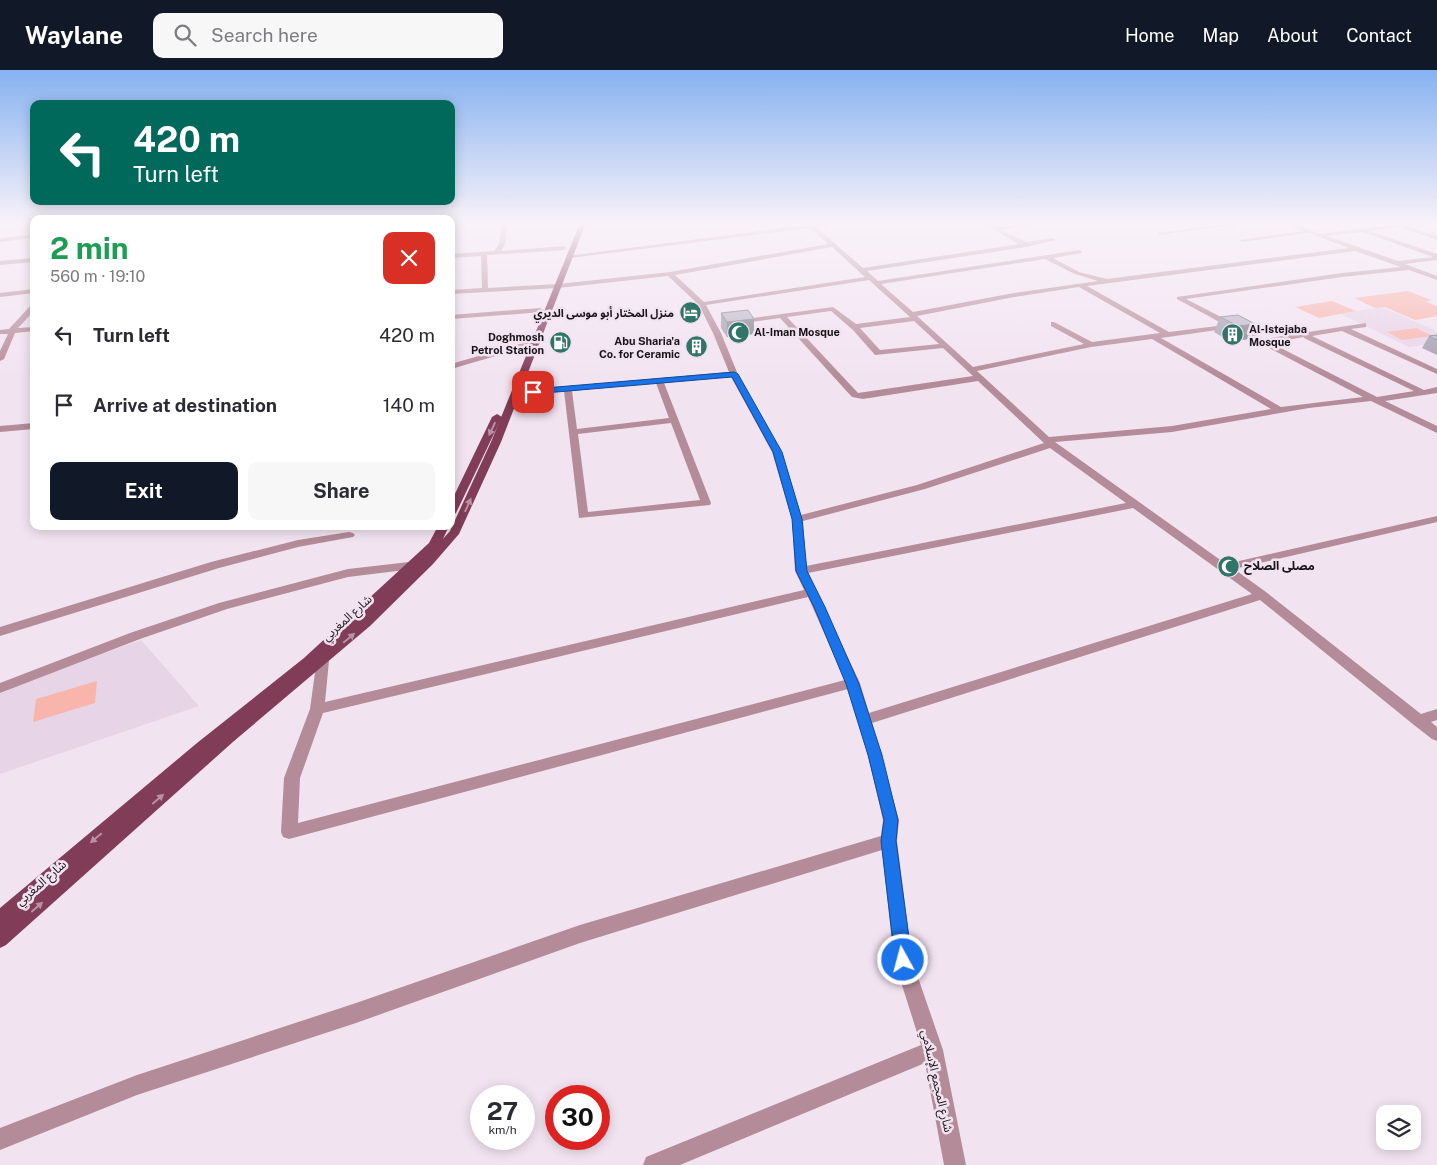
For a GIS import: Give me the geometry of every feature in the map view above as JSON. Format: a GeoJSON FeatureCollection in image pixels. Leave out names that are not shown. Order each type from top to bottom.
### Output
{"type":"FeatureCollection","features":[{"type":"Feature","properties":{"kind":"main road","name":"شارع المغربي"},"geometry":{"type":"LineString","coordinates":[[0,939],[229,737],[366,623],[430,561],[455,532],[516,393],[559,274]]}},
{"type":"Feature","properties":{"kind":"main road","name":"شارع المغربي"},"geometry":{"type":"LineString","coordinates":[[455,505],[510,390],[530,343],[540,310],[555,286]]}},
{"type":"Feature","properties":{"kind":"main road","name":"شارع المغربي"},"geometry":{"type":"LineString","coordinates":[[0,919],[202,747],[309,661],[434,544],[442,530]]}},
{"type":"Feature","properties":{"kind":"street"},"geometry":{"type":"LineString","coordinates":[[485,274],[485,289]]}},
{"type":"Feature","properties":{"kind":"street"},"geometry":{"type":"LineString","coordinates":[[455,292],[555,286],[669,274]]}},
{"type":"Feature","properties":{"kind":"street","name":"شارع المجمع الإسلامي"},"geometry":{"type":"LineString","coordinates":[[670,274],[702,304],[718,324],[734,374],[777,452],[797,519],[801,571],[852,684],[864,720],[891,820],[889,841],[903,960],[933,1050],[955,1165]]}},
{"type":"Feature","properties":{"kind":"street"},"geometry":{"type":"LineString","coordinates":[[867,274],[1049,442],[1262,594],[1437,735]]}},
{"type":"Feature","properties":{"kind":"street"},"geometry":{"type":"LineString","coordinates":[[702,304],[914,274]]}},
{"type":"Feature","properties":{"kind":"street"},"geometry":{"type":"LineString","coordinates":[[1081,274],[1108,281]]}},
{"type":"Feature","properties":{"kind":"street"},"geometry":{"type":"LineString","coordinates":[[856,328],[859,325],[913,317],[1014,295],[1161,274]]}},
{"type":"Feature","properties":{"kind":"street"},"geometry":{"type":"LineString","coordinates":[[1341,274],[1179,298],[1437,430]]}},
{"type":"Feature","properties":{"kind":"street"},"geometry":{"type":"LineString","coordinates":[[1080,286],[1168,335]]}},
{"type":"Feature","properties":{"kind":"street"},"geometry":{"type":"LineString","coordinates":[[0,295],[30,291]]}},
{"type":"Feature","properties":{"kind":"street"},"geometry":{"type":"LineString","coordinates":[[732,322],[833,309],[856,328],[878,353],[943,346]]}},
{"type":"Feature","properties":{"kind":"street"},"geometry":{"type":"LineString","coordinates":[[455,317],[540,310]]}},
{"type":"Feature","properties":{"kind":"street"},"geometry":{"type":"LineString","coordinates":[[0,358],[11,337],[12,330],[30,311]]}},
{"type":"Feature","properties":{"kind":"street"},"geometry":{"type":"LineString","coordinates":[[782,316],[856,395],[863,396],[978,378]]}},
{"type":"Feature","properties":{"kind":"street"},"geometry":{"type":"LineString","coordinates":[[1054,324],[1091,345]]}},
{"type":"Feature","properties":{"kind":"street"},"geometry":{"type":"LineString","coordinates":[[1266,341],[1307,336],[1364,325]]}},
{"type":"Feature","properties":{"kind":"street"},"geometry":{"type":"LineString","coordinates":[[970,370],[1091,345],[1234,326]]}},
{"type":"Feature","properties":{"kind":"street"},"geometry":{"type":"LineString","coordinates":[[0,332],[30,329]]}},
{"type":"Feature","properties":{"kind":"street"},"geometry":{"type":"LineString","coordinates":[[1344,329],[1437,372]]}},
{"type":"Feature","properties":{"kind":"street"},"geometry":{"type":"LineString","coordinates":[[1307,336],[1422,392]]}},
{"type":"Feature","properties":{"kind":"street"},"geometry":{"type":"LineString","coordinates":[[1154,337],[1278,410]]}},
{"type":"Feature","properties":{"kind":"street"},"geometry":{"type":"LineString","coordinates":[[455,366],[530,343]]}},
{"type":"Feature","properties":{"kind":"street"},"geometry":{"type":"LineString","coordinates":[[516,393],[568,390],[734,374]]}},
{"type":"Feature","properties":{"kind":"street"},"geometry":{"type":"LineString","coordinates":[[568,390],[583,516],[706,503],[659,380]]}},
{"type":"Feature","properties":{"kind":"street"},"geometry":{"type":"LineString","coordinates":[[797,519],[921,487],[1049,442],[1172,429],[1278,410],[1437,390]]}},
{"type":"Feature","properties":{"kind":"street"},"geometry":{"type":"LineString","coordinates":[[572,432],[675,420]]}},
{"type":"Feature","properties":{"kind":"street"},"geometry":{"type":"LineString","coordinates":[[0,429],[30,426]]}},
{"type":"Feature","properties":{"kind":"street"},"geometry":{"type":"LineString","coordinates":[[801,571],[1135,504]]}},
{"type":"Feature","properties":{"kind":"street"},"geometry":{"type":"LineString","coordinates":[[1223,568],[1437,519]]}},
{"type":"Feature","properties":{"kind":"street"},"geometry":{"type":"LineString","coordinates":[[0,632],[160,581],[291,544],[316,538],[349,535]]}},
{"type":"Feature","properties":{"kind":"street"},"geometry":{"type":"LineString","coordinates":[[0,688],[135,636],[223,606],[348,573],[409,566]]}},
{"type":"Feature","properties":{"kind":"street"},"geometry":{"type":"LineString","coordinates":[[317,709],[812,592]]}},
{"type":"Feature","properties":{"kind":"street"},"geometry":{"type":"LineString","coordinates":[[864,720],[1262,594]]}},
{"type":"Feature","properties":{"kind":"street"},"geometry":{"type":"LineString","coordinates":[[322,661],[317,709],[292,778],[289,832],[852,684]]}},
{"type":"Feature","properties":{"kind":"street"},"geometry":{"type":"LineString","coordinates":[[1419,721],[1437,714]]}},
{"type":"Feature","properties":{"kind":"street"},"geometry":{"type":"LineString","coordinates":[[0,1139],[137,1085],[356,1012],[580,934],[889,841]]}},
{"type":"Feature","properties":{"kind":"street"},"geometry":{"type":"LineString","coordinates":[[654,1165],[933,1050]]}},
{"type":"Feature","properties":{"kind":"shaded area"},"geometry":{"type":"Polygon","coordinates":[[[1408,291],[1431,300],[1426,302],[1437,306],[1437,316],[1415,320],[1385,307],[1375,308],[1354,298],[1408,291]]]}},
{"type":"Feature","properties":{"kind":"shaded area"},"geometry":{"type":"Polygon","coordinates":[[[1332,301],[1356,311],[1319,318],[1295,307],[1332,301]]]}},
{"type":"Feature","properties":{"kind":"shaded area"},"geometry":{"type":"Polygon","coordinates":[[[1381,307],[1437,331],[1437,343],[1409,347],[1341,314],[1381,307]]]}},
{"type":"Feature","properties":{"kind":"shaded area"},"geometry":{"type":"Polygon","coordinates":[[[1416,328],[1432,336],[1402,340],[1387,332],[1416,328]]]}},
{"type":"Feature","properties":{"kind":"shaded area"},"geometry":{"type":"Polygon","coordinates":[[[141,640],[199,706],[0,774],[0,690],[141,640]]]}},
{"type":"Feature","properties":{"kind":"shaded area"},"geometry":{"type":"Polygon","coordinates":[[[97,681],[95,703],[33,722],[36,699],[97,681]]]}},
{"type":"Feature","properties":{"kind":"building"},"geometry":{"type":"Polygon","coordinates":[[[748,310],[754,319],[727,322],[721,313],[748,310]]]}},
{"type":"Feature","properties":{"kind":"building"},"geometry":{"type":"Polygon","coordinates":[[[1238,315],[1255,324],[1238,326],[1220,317],[1238,315]]]}},
{"type":"Feature","properties":{"kind":"building"},"geometry":{"type":"Polygon","coordinates":[[[1437,335],[1437,340],[1429,336],[1437,335]]]}},
{"type":"Feature","properties":{"kind":"place","name":"منزل المختار أبو موسى الديري"},"geometry":{"type":"Point","coordinates":[690,313]}},
{"type":"Feature","properties":{"kind":"place","name":"Al-Iman Mosque"},"geometry":{"type":"Point","coordinates":[738,332]}},
{"type":"Feature","properties":{"kind":"place","name":"Al-Istejaba Mosque"},"geometry":{"type":"Point","coordinates":[1233,335]}},
{"type":"Feature","properties":{"kind":"place","name":"Doghmosh Petrol Station"},"geometry":{"type":"Point","coordinates":[560,343]}},
{"type":"Feature","properties":{"kind":"place","name":"Abu Sharia'a Co. for Ceramic"},"geometry":{"type":"Point","coordinates":[696,347]}},
{"type":"Feature","properties":{"kind":"place","name":"مصلى الصلاح"},"geometry":{"type":"Point","coordinates":[1228,566]}},
{"type":"Feature","properties":{"kind":"route"},"geometry":{"type":"LineString","coordinates":[[533,392],[734,374],[777,452],[797,519],[797,540],[801,571],[820,607],[852,684],[875,755],[891,820],[889,841],[903,960]]}}]}
